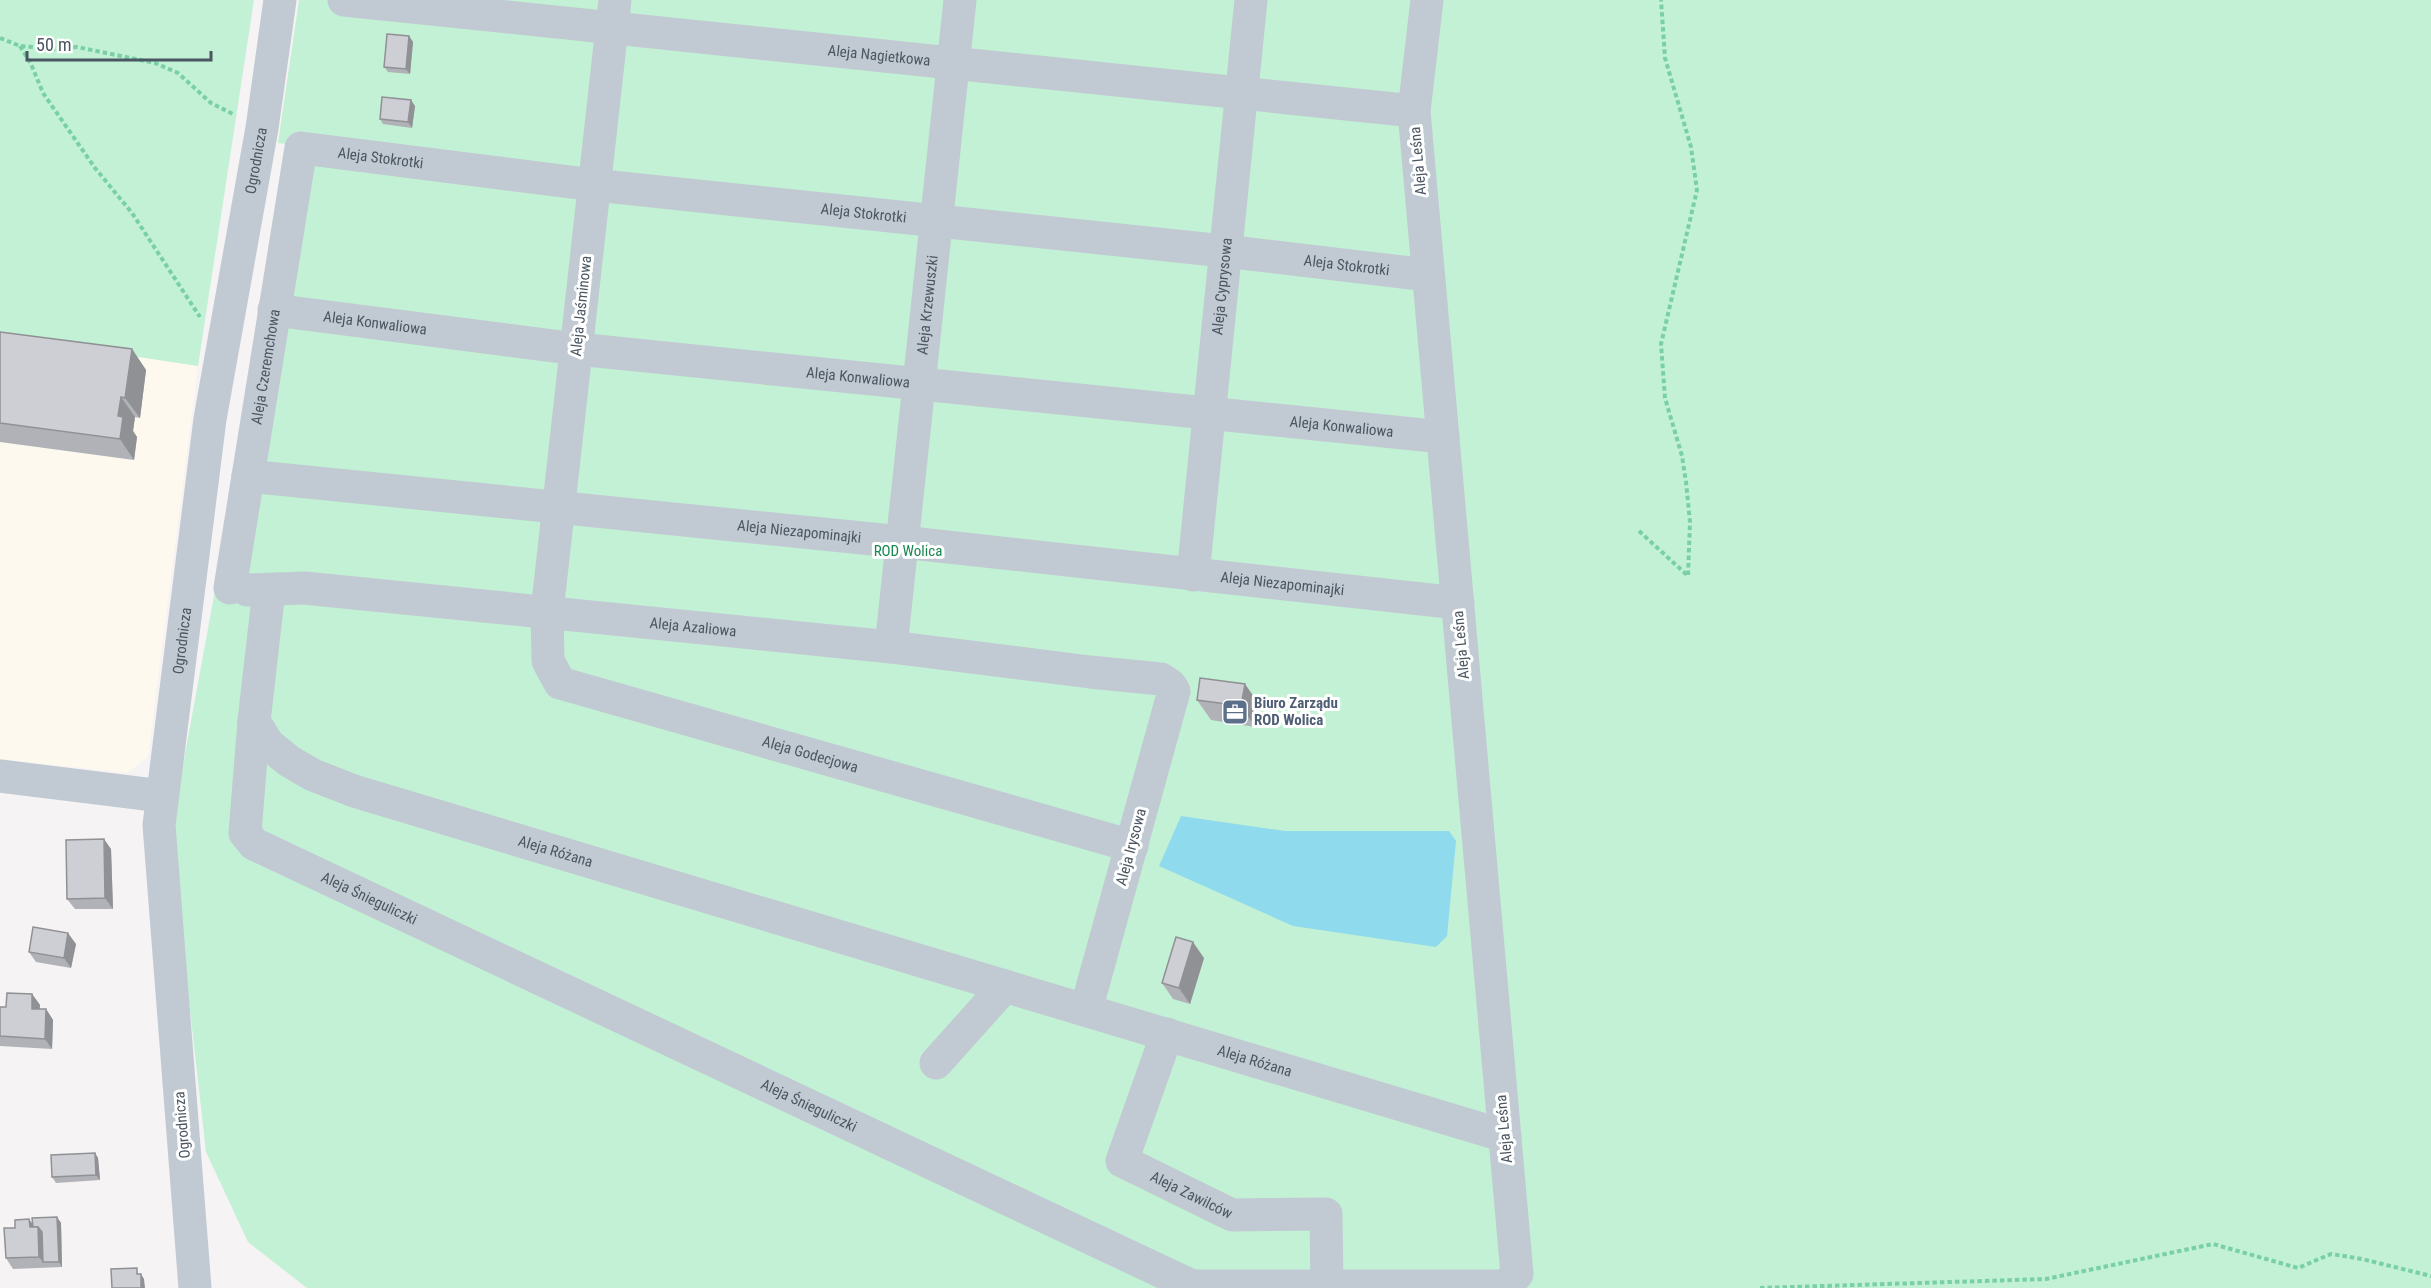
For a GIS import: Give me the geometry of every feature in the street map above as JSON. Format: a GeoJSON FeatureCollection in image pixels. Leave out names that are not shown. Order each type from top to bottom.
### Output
{"type":"FeatureCollection","features":[{"type":"Feature","properties":{"kind":"street","name":"Ogrodnicza"},"geometry":{"type":"LineString","coordinates":[[195,1288],[159,825],[210,419],[262,128],[280,0]]}},
{"type":"Feature","properties":{"kind":"street","name":"Aleja Nagietkowa"},"geometry":{"type":"LineString","coordinates":[[344,0],[613,14],[953,64],[1414,111]]}},
{"type":"Feature","properties":{"kind":"street","name":"Aleja Krzewuszki"},"geometry":{"type":"LineString","coordinates":[[891,647],[960,0]]}},
{"type":"Feature","properties":{"kind":"street","name":"Aleja Cyprysowa"},"geometry":{"type":"LineString","coordinates":[[1193,575],[1251,0]]}},
{"type":"Feature","properties":{"kind":"street","name":"Aleja Leśna"},"geometry":{"type":"LineString","coordinates":[[1427,0],[1414,111],[1517,1274],[1506,1286]]}},
{"type":"Feature","properties":{"kind":"street","name":"Aleja Jaśminowa"},"geometry":{"type":"LineString","coordinates":[[548,612],[613,14]]}},
{"type":"Feature","properties":{"kind":"street","name":"Aleja Stokrotki"},"geometry":{"type":"LineString","coordinates":[[301,148],[594,186],[1224,251],[1428,275]]}},
{"type":"Feature","properties":{"kind":"street","name":"Aleja Czeremchowa"},"geometry":{"type":"LineString","coordinates":[[223,587],[248,476],[301,148]]}},
{"type":"Feature","properties":{"kind":"street","name":"Aleja Konwaliowa"},"geometry":{"type":"LineString","coordinates":[[274,310],[577,349],[1443,437]]}},
{"type":"Feature","properties":{"kind":"street","name":"Aleja Niezapominajki"},"geometry":{"type":"LineString","coordinates":[[248,476],[560,506],[1458,603]]}},
{"type":"Feature","properties":{"kind":"street","name":"Aleja Azaliowa"},"geometry":{"type":"LineString","coordinates":[[223,587],[269,590],[304,588],[891,647],[1161,679],[1170,685]]}},
{"type":"Feature","properties":{"kind":"street"},"geometry":{"type":"LineString","coordinates":[[254,721],[269,590]]}},
{"type":"Feature","properties":{"kind":"street","name":"Aleja Godecjowa"},"geometry":{"type":"LineString","coordinates":[[548,612],[548,661],[560,683],[1132,846]]}},
{"type":"Feature","properties":{"kind":"street","name":"Aleja Irysowa"},"geometry":{"type":"LineString","coordinates":[[1086,1010],[1174,691],[1170,685]]}},
{"type":"Feature","properties":{"kind":"street","name":"Aleja Różana"},"geometry":{"type":"LineString","coordinates":[[254,721],[268,744],[289,761],[313,775],[354,791],[1505,1136]]}},
{"type":"Feature","properties":{"kind":"street","name":"Aleja Śnieguliczki"},"geometry":{"type":"LineString","coordinates":[[254,721],[245,833],[254,844],[1192,1286],[1506,1286]]}},
{"type":"Feature","properties":{"kind":"street"},"geometry":{"type":"LineString","coordinates":[[0,776],[162,796]]}},
{"type":"Feature","properties":{"kind":"street"},"geometry":{"type":"LineString","coordinates":[[936,1063],[1005,986]]}},
{"type":"Feature","properties":{"kind":"street","name":"Aleja Zawilców"},"geometry":{"type":"LineString","coordinates":[[1167,1034],[1122,1161],[1232,1215],[1326,1214],[1327,1287]]}},
{"type":"Feature","properties":{"kind":"path"},"geometry":{"type":"LineString","coordinates":[[1639,531],[1688,576],[1690,522],[1686,482],[1682,456],[1665,398],[1661,344],[1697,190],[1691,147],[1665,58],[1661,0]]}},
{"type":"Feature","properties":{"kind":"path"},"geometry":{"type":"LineString","coordinates":[[0,38],[20,46],[55,49],[77,47],[155,63],[178,73],[211,103],[262,128]]}},
{"type":"Feature","properties":{"kind":"path"},"geometry":{"type":"LineString","coordinates":[[20,46],[32,64],[43,93],[95,168],[132,213],[210,332],[224,343]]}},
{"type":"Feature","properties":{"kind":"path"},"geometry":{"type":"LineString","coordinates":[[1760,1288],[2046,1279],[2213,1244],[2298,1268],[2331,1254],[2431,1276]]}},
{"type":"Feature","properties":{"kind":"shaded area"},"geometry":{"type":"Polygon","coordinates":[[[0,336],[198,366],[148,757],[127,773],[0,759],[0,336]]]}},
{"type":"Feature","properties":{"kind":"green space"},"geometry":{"type":"Polygon","coordinates":[[[0,0],[254,0],[198,366],[0,336],[0,0]]]}},
{"type":"Feature","properties":{"kind":"green space","name":"ROD Wolica"},"geometry":{"type":"Polygon","coordinates":[[[299,0],[2431,0],[2431,1288],[307,1288],[248,1242],[206,1152],[171,841],[216,585],[285,144],[278,143],[299,0]]]}},
{"type":"Feature","properties":{"kind":"water"},"geometry":{"type":"Polygon","coordinates":[[[1181,816],[1285,831],[1449,831],[1456,841],[1447,936],[1436,947],[1293,926],[1159,866],[1181,816]]]}},
{"type":"Feature","properties":{"kind":"building"},"geometry":{"type":"Polygon","coordinates":[[[387,34],[409,36],[406,69],[384,67],[387,34]]]}},
{"type":"Feature","properties":{"kind":"building"},"geometry":{"type":"Polygon","coordinates":[[[382,97],[411,100],[408,122],[380,119],[382,97]]]}},
{"type":"Feature","properties":{"kind":"building"},"geometry":{"type":"Polygon","coordinates":[[[0,332],[132,349],[125,398],[121,397],[118,416],[123,417],[120,439],[0,423],[0,332]]]}},
{"type":"Feature","properties":{"kind":"building"},"geometry":{"type":"Polygon","coordinates":[[[1200,678],[1245,684],[1241,706],[1197,700],[1200,678]]]}},
{"type":"Feature","properties":{"kind":"building"},"geometry":{"type":"Polygon","coordinates":[[[104,839],[105,898],[67,899],[66,840],[104,839]]]}},
{"type":"Feature","properties":{"kind":"building"},"geometry":{"type":"Polygon","coordinates":[[[33,927],[68,933],[64,958],[29,952],[33,927]]]}},
{"type":"Feature","properties":{"kind":"building"},"geometry":{"type":"Polygon","coordinates":[[[1176,937],[1193,942],[1179,988],[1162,983],[1176,937]]]}},
{"type":"Feature","properties":{"kind":"building"},"geometry":{"type":"Polygon","coordinates":[[[7,993],[32,994],[32,1009],[46,1009],[45,1039],[0,1036],[0,1007],[6,1007],[7,993]]]}},
{"type":"Feature","properties":{"kind":"building"},"geometry":{"type":"Polygon","coordinates":[[[95,1153],[96,1175],[52,1177],[51,1155],[95,1153]]]}},
{"type":"Feature","properties":{"kind":"building"},"geometry":{"type":"Polygon","coordinates":[[[57,1217],[59,1262],[43,1262],[42,1232],[38,1227],[33,1227],[32,1218],[57,1217]]]}},
{"type":"Feature","properties":{"kind":"building"},"geometry":{"type":"Polygon","coordinates":[[[29,1219],[30,1227],[38,1227],[39,1257],[6,1258],[4,1228],[15,1228],[15,1220],[29,1219]]]}},
{"type":"Feature","properties":{"kind":"building"},"geometry":{"type":"Polygon","coordinates":[[[137,1268],[137,1274],[141,1274],[141,1288],[112,1288],[111,1269],[137,1268]]]}},
{"type":"Feature","properties":{"kind":"place","name":"Biuro Zarządu ROD Wolica"},"geometry":{"type":"Point","coordinates":[1235,712]}}]}
